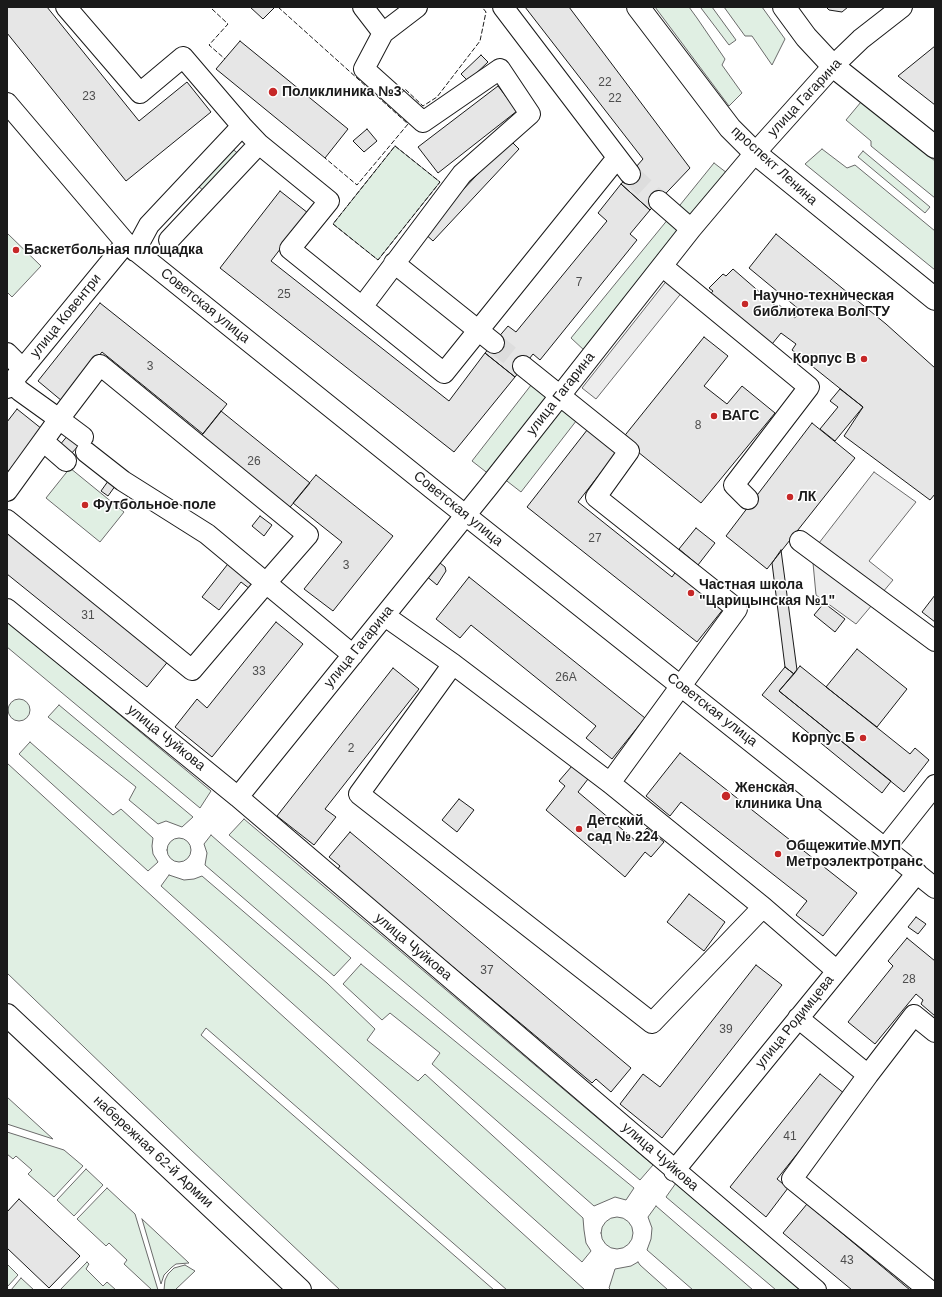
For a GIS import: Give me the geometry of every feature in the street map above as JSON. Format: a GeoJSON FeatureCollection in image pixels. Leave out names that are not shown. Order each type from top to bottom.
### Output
{"type":"FeatureCollection","features":[{"type":"Feature","properties":{"kind":"main road","name":"проспект Ленина"},"geometry":{"type":"LineString","coordinates":[[638,7],[730,128],[755,153],[935,299]]}},
{"type":"Feature","properties":{"kind":"main road"},"geometry":{"type":"LineString","coordinates":[[784,7],[806,37],[833,66],[935,147]]}},
{"type":"Feature","properties":{"kind":"main road","name":"набережная 62-й Армии"},"geometry":{"type":"LineString","coordinates":[[7,1015],[300,1290]]}},
{"type":"Feature","properties":{"kind":"street"},"geometry":{"type":"LineString","coordinates":[[66,7],[140,93],[183,56],[259,144],[329,201],[290,249],[444,373],[617,158]]}},
{"type":"Feature","properties":{"kind":"street"},"geometry":{"type":"LineString","coordinates":[[363,7],[383,33]]}},
{"type":"Feature","properties":{"kind":"street"},"geometry":{"type":"LineString","coordinates":[[362,307],[462,174],[530,114],[500,69],[423,122],[364,69],[383,33],[417,7]]}},
{"type":"Feature","properties":{"kind":"street"},"geometry":{"type":"LineString","coordinates":[[503,7],[630,174]]}},
{"type":"Feature","properties":{"kind":"street","name":"улица Гагарина"},"geometry":{"type":"LineString","coordinates":[[238,797],[466,515],[691,229],[755,153],[833,66],[861,40],[902,7]]}},
{"type":"Feature","properties":{"kind":"street","name":"Советская улица"},"geometry":{"type":"LineString","coordinates":[[7,102],[130,247],[161,270],[935,888]]}},
{"type":"Feature","properties":{"kind":"street","name":"улица Ковентри"},"geometry":{"type":"LineString","coordinates":[[14,380],[149,225],[242,126]]}},
{"type":"Feature","properties":{"kind":"street"},"geometry":{"type":"LineString","coordinates":[[169,240],[259,144]]}},
{"type":"Feature","properties":{"kind":"street"},"geometry":{"type":"LineString","coordinates":[[659,201],[691,229]]}},
{"type":"Feature","properties":{"kind":"street"},"geometry":{"type":"LineString","coordinates":[[394,263],[494,343]]}},
{"type":"Feature","properties":{"kind":"street"},"geometry":{"type":"LineString","coordinates":[[662,266],[809,386],[734,485],[748,499]]}},
{"type":"Feature","properties":{"kind":"street"},"geometry":{"type":"LineString","coordinates":[[7,353],[14,380],[20,391],[59,419],[87,444],[124,481],[207,534],[353,655]]}},
{"type":"Feature","properties":{"kind":"street"},"geometry":{"type":"LineString","coordinates":[[7,490],[100,365],[308,535],[192,670],[7,520]]}},
{"type":"Feature","properties":{"kind":"street"},"geometry":{"type":"LineString","coordinates":[[523,366],[629,451],[596,497],[737,609],[610,783]]}},
{"type":"Feature","properties":{"kind":"street"},"geometry":{"type":"LineString","coordinates":[[43,442],[70,464],[87,444]]}},
{"type":"Feature","properties":{"kind":"street"},"geometry":{"type":"LineString","coordinates":[[800,541],[935,641]]}},
{"type":"Feature","properties":{"kind":"street","name":"улица Чуйкова"},"geometry":{"type":"LineString","coordinates":[[7,609],[238,797],[674,1171],[816,1290]]}},
{"type":"Feature","properties":{"kind":"street"},"geometry":{"type":"LineString","coordinates":[[385,616],[453,664],[610,783],[763,907],[837,971]]}},
{"type":"Feature","properties":{"kind":"street"},"geometry":{"type":"LineString","coordinates":[[453,664],[359,794],[652,1023],[763,907]]}},
{"type":"Feature","properties":{"kind":"street"},"geometry":{"type":"LineString","coordinates":[[885,848],[935,785]]}},
{"type":"Feature","properties":{"kind":"street","name":"улица Родимцева"},"geometry":{"type":"LineString","coordinates":[[674,1171],[917,873]]}},
{"type":"Feature","properties":{"kind":"street"},"geometry":{"type":"LineString","coordinates":[[929,1290],[792,1179],[914,1015],[935,1032]]}},
{"type":"Feature","properties":{"kind":"street"},"geometry":{"type":"LineString","coordinates":[[798,1018],[868,1075]]}},
{"type":"Feature","properties":{"kind":"green space"},"geometry":{"type":"Polygon","coordinates":[[[655,7],[689,7],[725,59],[722,65],[742,93],[729,106],[655,7]]]}},
{"type":"Feature","properties":{"kind":"green space"},"geometry":{"type":"Polygon","coordinates":[[[712,7],[736,40],[729,45],[701,8],[712,7]]]}},
{"type":"Feature","properties":{"kind":"green space"},"geometry":{"type":"Polygon","coordinates":[[[724,7],[762,7],[785,39],[772,65],[752,36],[745,36],[724,7]]]}},
{"type":"Feature","properties":{"kind":"green space"},"geometry":{"type":"Polygon","coordinates":[[[861,102],[935,161],[935,198],[871,146],[871,141],[846,120],[861,102]]]}},
{"type":"Feature","properties":{"kind":"green space"},"geometry":{"type":"Polygon","coordinates":[[[395,146],[440,182],[378,260],[333,224],[395,146]]]}},
{"type":"Feature","properties":{"kind":"green space"},"geometry":{"type":"Polygon","coordinates":[[[230,147],[240,155],[206,193],[196,184],[230,147]]]}},
{"type":"Feature","properties":{"kind":"green space"},"geometry":{"type":"Polygon","coordinates":[[[822,149],[847,168],[855,165],[935,231],[935,270],[805,164],[822,149]]]}},
{"type":"Feature","properties":{"kind":"green space"},"geometry":{"type":"Polygon","coordinates":[[[863,151],[930,207],[925,213],[858,157],[863,151]]]}},
{"type":"Feature","properties":{"kind":"green space"},"geometry":{"type":"Polygon","coordinates":[[[714,163],[727,173],[689,220],[676,210],[714,163]]]}},
{"type":"Feature","properties":{"kind":"green space"},"geometry":{"type":"Polygon","coordinates":[[[669,218],[684,230],[585,351],[571,338],[669,218]]]}},
{"type":"Feature","properties":{"kind":"green space","name":"Баскетбольная площадка"},"geometry":{"type":"Polygon","coordinates":[[[7,233],[41,266],[12,297],[7,292],[7,233]]]}},
{"type":"Feature","properties":{"kind":"green space"},"geometry":{"type":"Polygon","coordinates":[[[535,380],[554,394],[490,475],[472,461],[535,380]]]}},
{"type":"Feature","properties":{"kind":"green space"},"geometry":{"type":"Polygon","coordinates":[[[562,402],[580,416],[521,492],[503,478],[562,402]]]}},
{"type":"Feature","properties":{"kind":"green space","name":"Футбольное поле"},"geometry":{"type":"Polygon","coordinates":[[[70,468],[124,512],[100,542],[46,498],[70,468]]]}},
{"type":"Feature","properties":{"kind":"green space"},"geometry":{"type":"Polygon","coordinates":[[[7,621],[211,791],[200,808],[7,647],[7,621]]]}},
{"type":"Feature","properties":{"kind":"green space"},"geometry":{"type":"Polygon","coordinates":[[[19,699],[27,702],[30,710],[27,718],[19,721],[11,718],[8,710],[11,702],[19,699]]]}},
{"type":"Feature","properties":{"kind":"green space"},"geometry":{"type":"Polygon","coordinates":[[[59,705],[193,817],[182,827],[166,821],[158,824],[129,800],[136,787],[48,717],[59,705]]]}},
{"type":"Feature","properties":{"kind":"green space"},"geometry":{"type":"Polygon","coordinates":[[[30,742],[113,815],[121,809],[153,838],[153,854],[158,862],[148,871],[19,754],[30,742]]]}},
{"type":"Feature","properties":{"kind":"green space"},"geometry":{"type":"Polygon","coordinates":[[[7,763],[275,1009],[585,1290],[507,1290],[206,1028],[201,1035],[494,1290],[340,1290],[189,1148],[7,973],[7,763]]]}},
{"type":"Feature","properties":{"kind":"green space"},"geometry":{"type":"Polygon","coordinates":[[[244,819],[653,1165],[640,1180],[229,835],[244,819]]]}},
{"type":"Feature","properties":{"kind":"green space"},"geometry":{"type":"Polygon","coordinates":[[[211,835],[351,958],[334,976],[205,865],[207,853],[204,844],[211,835]]]}},
{"type":"Feature","properties":{"kind":"green space"},"geometry":{"type":"Polygon","coordinates":[[[179,838],[188,841],[191,850],[188,859],[179,862],[170,859],[167,850],[170,841],[179,838]]]}},
{"type":"Feature","properties":{"kind":"green space"},"geometry":{"type":"Polygon","coordinates":[[[169,875],[184,880],[202,876],[327,983],[375,1029],[367,1040],[418,1081],[425,1074],[583,1218],[586,1243],[591,1251],[582,1262],[161,886],[169,875]]]}},
{"type":"Feature","properties":{"kind":"green space"},"geometry":{"type":"Polygon","coordinates":[[[361,964],[634,1188],[626,1200],[615,1197],[594,1206],[432,1064],[440,1053],[390,1013],[382,1020],[343,984],[361,964]]]}},
{"type":"Feature","properties":{"kind":"green space"},"geometry":{"type":"Polygon","coordinates":[[[7,1097],[53,1139],[7,1124],[7,1097]]]}},
{"type":"Feature","properties":{"kind":"green space"},"geometry":{"type":"Polygon","coordinates":[[[7,1132],[64,1150],[83,1166],[54,1197],[28,1174],[32,1170],[16,1156],[13,1159],[7,1154],[7,1132]]]}},
{"type":"Feature","properties":{"kind":"green space"},"geometry":{"type":"Polygon","coordinates":[[[86,1169],[103,1185],[74,1216],[57,1200],[86,1169]]]}},
{"type":"Feature","properties":{"kind":"green space"},"geometry":{"type":"Polygon","coordinates":[[[676,1183],[803,1290],[776,1290],[666,1197],[676,1183]]]}},
{"type":"Feature","properties":{"kind":"green space"},"geometry":{"type":"Polygon","coordinates":[[[107,1188],[135,1214],[158,1290],[152,1290],[124,1264],[127,1260],[109,1243],[106,1246],[77,1219],[107,1188]]]}},
{"type":"Feature","properties":{"kind":"green space"},"geometry":{"type":"Polygon","coordinates":[[[656,1206],[753,1290],[693,1290],[647,1250],[651,1239],[652,1228],[648,1217],[656,1206]]]}},
{"type":"Feature","properties":{"kind":"green space"},"geometry":{"type":"Polygon","coordinates":[[[614,1217],[620,1217],[630,1224],[633,1233],[632,1239],[626,1246],[620,1249],[614,1249],[604,1242],[601,1236],[601,1230],[608,1220],[614,1217]]]}},
{"type":"Feature","properties":{"kind":"green space"},"geometry":{"type":"Polygon","coordinates":[[[142,1219],[189,1263],[176,1264],[172,1267],[164,1275],[161,1284],[142,1219]]]}},
{"type":"Feature","properties":{"kind":"green space"},"geometry":{"type":"Polygon","coordinates":[[[87,1262],[89,1264],[86,1269],[103,1286],[107,1282],[116,1290],[60,1290],[87,1262]]]}},
{"type":"Feature","properties":{"kind":"green space"},"geometry":{"type":"Polygon","coordinates":[[[638,1262],[668,1290],[611,1290],[609,1288],[615,1269],[631,1266],[638,1262]]]}},
{"type":"Feature","properties":{"kind":"green space"},"geometry":{"type":"Polygon","coordinates":[[[7,1264],[18,1275],[8,1286],[7,1285],[7,1264]]]}},
{"type":"Feature","properties":{"kind":"green space"},"geometry":{"type":"Polygon","coordinates":[[[185,1265],[195,1271],[175,1290],[164,1290],[165,1280],[168,1274],[174,1268],[185,1265]]]}},
{"type":"Feature","properties":{"kind":"green space"},"geometry":{"type":"Polygon","coordinates":[[[21,1278],[34,1290],[11,1290],[21,1278]]]}},
{"type":"Feature","properties":{"kind":"shaded area"},"geometry":{"type":"Polygon","coordinates":[[[668,279],[683,291],[596,399],[582,388],[668,279]]]}},
{"type":"Feature","properties":{"kind":"shaded area"},"geometry":{"type":"Polygon","coordinates":[[[874,472],[916,502],[869,561],[893,580],[856,624],[816,595],[812,552],[874,472]]]}},
{"type":"Feature","properties":{"kind":"building"},"geometry":{"type":"Polygon","coordinates":[[[7,7],[47,7],[139,121],[187,82],[211,112],[126,181],[7,33],[7,7]]]}},
{"type":"Feature","properties":{"kind":"building"},"geometry":{"type":"Polygon","coordinates":[[[250,7],[275,7],[263,19],[250,7]]]}},
{"type":"Feature","properties":{"kind":"building"},"geometry":{"type":"Polygon","coordinates":[[[525,7],[569,7],[690,168],[650,210],[621,184],[643,159],[525,7]]]}},
{"type":"Feature","properties":{"kind":"building"},"geometry":{"type":"Polygon","coordinates":[[[826,7],[848,7],[842,12],[829,10],[826,7]]]}},
{"type":"Feature","properties":{"kind":"building","name":"Поликлиника №3"},"geometry":{"type":"Polygon","coordinates":[[[240,41],[348,129],[325,158],[216,69],[240,41]]]}},
{"type":"Feature","properties":{"kind":"building"},"geometry":{"type":"Polygon","coordinates":[[[935,46],[935,105],[898,76],[935,46]]]}},
{"type":"Feature","properties":{"kind":"building"},"geometry":{"type":"Polygon","coordinates":[[[481,55],[488,62],[468,81],[461,74],[481,55]]]}},
{"type":"Feature","properties":{"kind":"building"},"geometry":{"type":"Polygon","coordinates":[[[498,86],[517,111],[438,173],[418,147],[498,86]]]}},
{"type":"Feature","properties":{"kind":"building"},"geometry":{"type":"Polygon","coordinates":[[[367,129],[377,141],[364,152],[353,141],[367,129]]]}},
{"type":"Feature","properties":{"kind":"building"},"geometry":{"type":"Polygon","coordinates":[[[510,140],[519,149],[433,241],[423,232],[510,140]]]}},
{"type":"Feature","properties":{"kind":"building"},"geometry":{"type":"Polygon","coordinates":[[[621,184],[650,210],[630,234],[637,240],[540,360],[533,354],[515,377],[485,353],[508,326],[516,332],[607,221],[598,213],[621,184]]]}},
{"type":"Feature","properties":{"kind":"building"},"geometry":{"type":"Polygon","coordinates":[[[280,191],[308,213],[271,261],[449,401],[485,353],[515,377],[454,452],[220,268],[280,191]]]}},
{"type":"Feature","properties":{"kind":"building","name":"Корпус В"},"geometry":{"type":"Polygon","coordinates":[[[776,234],[886,324],[935,368],[935,494],[930,500],[844,436],[863,407],[792,350],[796,344],[781,333],[768,349],[707,298],[713,291],[709,288],[723,274],[726,276],[733,269],[778,308],[779,305],[795,318],[801,311],[749,268],[776,234]]]}},
{"type":"Feature","properties":{"kind":"building"},"geometry":{"type":"Polygon","coordinates":[[[100,303],[227,404],[203,434],[102,352],[62,401],[38,381],[100,303]]]}},
{"type":"Feature","properties":{"kind":"building","name":"ВАГС"},"geometry":{"type":"Polygon","coordinates":[[[704,337],[728,356],[704,386],[727,404],[742,386],[775,413],[701,503],[622,439],[704,337]]]}},
{"type":"Feature","properties":{"kind":"building"},"geometry":{"type":"Polygon","coordinates":[[[840,389],[863,407],[835,441],[820,429],[838,407],[830,401],[840,389]]]}},
{"type":"Feature","properties":{"kind":"building"},"geometry":{"type":"Polygon","coordinates":[[[17,409],[42,429],[7,473],[7,422],[17,409]]]}},
{"type":"Feature","properties":{"kind":"building"},"geometry":{"type":"Polygon","coordinates":[[[221,411],[310,483],[286,512],[197,441],[221,411]]]}},
{"type":"Feature","properties":{"kind":"building","name":"ЛК"},"geometry":{"type":"Polygon","coordinates":[[[812,423],[855,458],[767,569],[726,536],[812,423]]]}},
{"type":"Feature","properties":{"kind":"building"},"geometry":{"type":"Polygon","coordinates":[[[591,425],[620,448],[578,502],[672,577],[677,570],[724,608],[697,642],[527,507],[591,425]]]}},
{"type":"Feature","properties":{"kind":"building"},"geometry":{"type":"Polygon","coordinates":[[[69,434],[80,444],[70,455],[59,446],[69,434]]]}},
{"type":"Feature","properties":{"kind":"building"},"geometry":{"type":"Polygon","coordinates":[[[316,475],[393,536],[333,611],[304,589],[342,542],[293,503],[316,475]]]}},
{"type":"Feature","properties":{"kind":"building"},"geometry":{"type":"Polygon","coordinates":[[[111,477],[118,482],[108,496],[101,491],[111,477]]]}},
{"type":"Feature","properties":{"kind":"building"},"geometry":{"type":"Polygon","coordinates":[[[260,516],[272,525],[264,536],[252,526],[260,516]]]}},
{"type":"Feature","properties":{"kind":"building"},"geometry":{"type":"Polygon","coordinates":[[[696,528],[715,543],[698,565],[679,549],[696,528]]]}},
{"type":"Feature","properties":{"kind":"building"},"geometry":{"type":"Polygon","coordinates":[[[10,530],[170,659],[147,687],[7,574],[7,534],[10,530]]]}},
{"type":"Feature","properties":{"kind":"building"},"geometry":{"type":"Polygon","coordinates":[[[781,550],[797,670],[794,674],[785,667],[772,563],[781,550]]]}},
{"type":"Feature","properties":{"kind":"building"},"geometry":{"type":"Polygon","coordinates":[[[231,560],[257,580],[250,589],[241,582],[219,610],[202,597],[231,560]]]}},
{"type":"Feature","properties":{"kind":"building"},"geometry":{"type":"Polygon","coordinates":[[[436,563],[440,563],[445,567],[446,571],[437,585],[425,575],[436,563]]]}},
{"type":"Feature","properties":{"kind":"building"},"geometry":{"type":"Polygon","coordinates":[[[469,577],[645,718],[612,759],[586,738],[596,726],[471,625],[460,638],[436,619],[469,577]]]}},
{"type":"Feature","properties":{"kind":"building"},"geometry":{"type":"Polygon","coordinates":[[[935,595],[935,622],[922,612],[935,595]]]}},
{"type":"Feature","properties":{"kind":"building"},"geometry":{"type":"Polygon","coordinates":[[[824,603],[845,619],[835,632],[814,615],[824,603]]]}},
{"type":"Feature","properties":{"kind":"building"},"geometry":{"type":"Polygon","coordinates":[[[276,622],[303,644],[212,757],[175,727],[197,699],[207,708],[276,622]]]}},
{"type":"Feature","properties":{"kind":"building"},"geometry":{"type":"Polygon","coordinates":[[[857,649],[907,689],[877,727],[826,687],[857,649]]]}},
{"type":"Feature","properties":{"kind":"building","name":"Корпус Б"},"geometry":{"type":"Polygon","coordinates":[[[800,666],[910,754],[915,748],[929,760],[904,792],[779,691],[800,666]]]}},
{"type":"Feature","properties":{"kind":"building"},"geometry":{"type":"Polygon","coordinates":[[[785,667],[794,674],[779,691],[891,781],[882,793],[762,695],[785,667]]]}},
{"type":"Feature","properties":{"kind":"building"},"geometry":{"type":"Polygon","coordinates":[[[393,668],[419,689],[325,809],[336,817],[314,845],[277,816],[393,668]]]}},
{"type":"Feature","properties":{"kind":"building","name":"Общежитие МУП Метроэлектротранс"},"geometry":{"type":"Polygon","coordinates":[[[680,753],[857,893],[823,936],[796,915],[807,901],[681,802],[670,816],[646,796],[680,753]]]}},
{"type":"Feature","properties":{"kind":"building","name":"Детский сад № 224"},"geometry":{"type":"Polygon","coordinates":[[[572,766],[588,779],[578,792],[636,841],[647,828],[664,842],[651,857],[645,852],[625,877],[546,810],[565,786],[559,781],[572,766]]]}},
{"type":"Feature","properties":{"kind":"building"},"geometry":{"type":"Polygon","coordinates":[[[459,799],[474,810],[457,832],[442,820],[459,799]]]}},
{"type":"Feature","properties":{"kind":"building"},"geometry":{"type":"Polygon","coordinates":[[[350,832],[631,1068],[611,1092],[596,1079],[592,1083],[337,870],[340,866],[329,857],[350,832]]]}},
{"type":"Feature","properties":{"kind":"building"},"geometry":{"type":"Polygon","coordinates":[[[689,894],[725,922],[704,951],[667,922],[689,894]]]}},
{"type":"Feature","properties":{"kind":"building"},"geometry":{"type":"Polygon","coordinates":[[[916,917],[926,924],[918,934],[908,927],[916,917]]]}},
{"type":"Feature","properties":{"kind":"building"},"geometry":{"type":"Polygon","coordinates":[[[907,938],[935,961],[935,1016],[921,1004],[923,1000],[916,994],[875,1044],[848,1022],[893,966],[888,961],[907,938]]]}},
{"type":"Feature","properties":{"kind":"building"},"geometry":{"type":"Polygon","coordinates":[[[756,965],[782,985],[662,1138],[620,1104],[643,1074],[660,1087],[756,965]]]}},
{"type":"Feature","properties":{"kind":"building"},"geometry":{"type":"Polygon","coordinates":[[[820,1074],[845,1094],[777,1179],[788,1188],[766,1217],[730,1187],[820,1074]]]}},
{"type":"Feature","properties":{"kind":"building"},"geometry":{"type":"Polygon","coordinates":[[[19,1199],[80,1256],[49,1288],[7,1248],[7,1212],[19,1199]]]}},
{"type":"Feature","properties":{"kind":"building"},"geometry":{"type":"Polygon","coordinates":[[[807,1204],[910,1290],[852,1290],[783,1233],[807,1204]]]}},
{"type":"Feature","properties":{"kind":"tunnel"},"geometry":{"type":"LineString","coordinates":[[630,174],[659,201]]}},
{"type":"Feature","properties":{"kind":"tunnel"},"geometry":{"type":"LineString","coordinates":[[494,343],[523,366]]}},
{"type":"Feature","properties":{"kind":"fence"},"geometry":{"type":"LineString","coordinates":[[278,7],[408,124],[357,185],[325,158]]}},
{"type":"Feature","properties":{"kind":"fence"},"geometry":{"type":"LineString","coordinates":[[401,94],[405,89],[423,106],[437,97],[480,41],[486,12],[482,7]]}},
{"type":"Feature","properties":{"kind":"fence"},"geometry":{"type":"LineString","coordinates":[[212,9],[228,24],[209,45],[225,59]]}},
{"type":"Feature","properties":{"kind":"fence"},"geometry":{"type":"LineString","coordinates":[[395,146],[440,182],[378,260],[333,224],[395,146]]}},
{"type":"Feature","properties":{"kind":"place","name":"Поликлиника №3"},"geometry":{"type":"Point","coordinates":[273,92]}},
{"type":"Feature","properties":{"kind":"place","name":"Баскетбольная площадка"},"geometry":{"type":"Point","coordinates":[16,250]}},
{"type":"Feature","properties":{"kind":"place","name":"Научно-техническая библиотека ВолГТУ"},"geometry":{"type":"Point","coordinates":[745,304]}},
{"type":"Feature","properties":{"kind":"place","name":"Корпус В"},"geometry":{"type":"Point","coordinates":[864,359]}},
{"type":"Feature","properties":{"kind":"place","name":"ВАГС"},"geometry":{"type":"Point","coordinates":[714,416]}},
{"type":"Feature","properties":{"kind":"place","name":"ЛК"},"geometry":{"type":"Point","coordinates":[790,497]}},
{"type":"Feature","properties":{"kind":"place","name":"Футбольное поле"},"geometry":{"type":"Point","coordinates":[85,505]}},
{"type":"Feature","properties":{"kind":"place","name":"Частная школа \"Царицынская №1\""},"geometry":{"type":"Point","coordinates":[691,593]}},
{"type":"Feature","properties":{"kind":"place","name":"Корпус Б"},"geometry":{"type":"Point","coordinates":[863,738]}},
{"type":"Feature","properties":{"kind":"place","name":"Женская клиника Una"},"geometry":{"type":"Point","coordinates":[726,796]}},
{"type":"Feature","properties":{"kind":"place","name":"Детский сад № 224"},"geometry":{"type":"Point","coordinates":[579,829]}},
{"type":"Feature","properties":{"kind":"place","name":"Общежитие МУП Метроэлектротранс"},"geometry":{"type":"Point","coordinates":[778,854]}}]}
